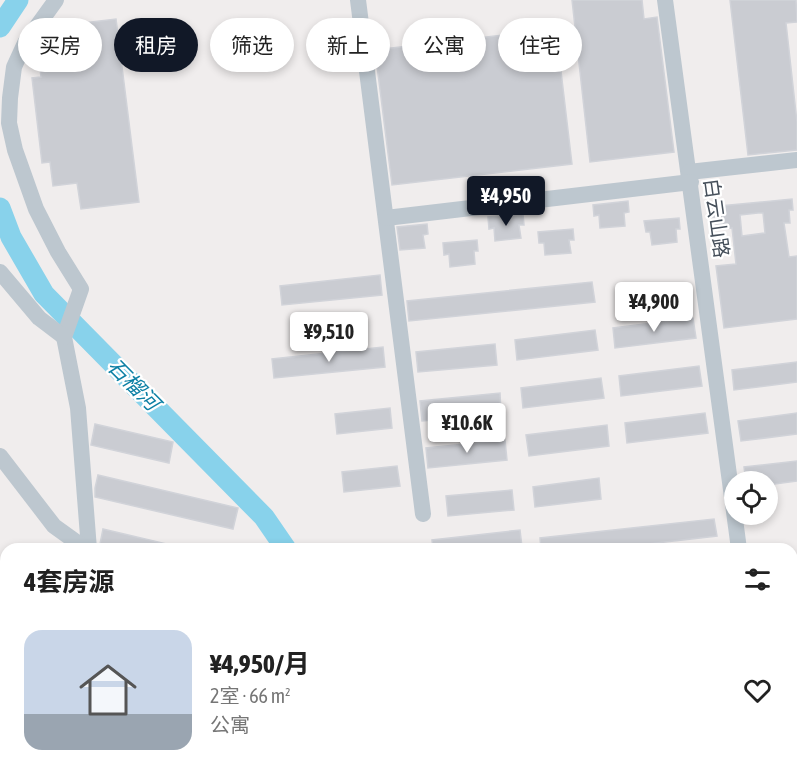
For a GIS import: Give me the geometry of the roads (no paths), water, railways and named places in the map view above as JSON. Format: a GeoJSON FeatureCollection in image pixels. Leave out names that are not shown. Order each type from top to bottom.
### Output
{"type":"FeatureCollection","features":[{"type":"Feature","properties":{"kind":"street"},"geometry":{"type":"LineString","coordinates":[[56,0],[25,43],[14,67],[9,123],[15,150],[36,208],[58,252],[81,289],[65,335],[78,408],[87,543]]}},
{"type":"Feature","properties":{"kind":"street"},"geometry":{"type":"LineString","coordinates":[[358,0],[423,514]]}},
{"type":"Feature","properties":{"kind":"street","name":"白云山路"},"geometry":{"type":"LineString","coordinates":[[665,0],[738,543]]}},
{"type":"Feature","properties":{"kind":"street"},"geometry":{"type":"LineString","coordinates":[[386,218],[690,177],[797,160]]}},
{"type":"Feature","properties":{"kind":"street"},"geometry":{"type":"LineString","coordinates":[[0,272],[39,318],[65,335]]}},
{"type":"Feature","properties":{"kind":"street"},"geometry":{"type":"LineString","coordinates":[[0,456],[54,526],[78,543]]}},
{"type":"Feature","properties":{"kind":"waterway","name":"石榴河"},"geometry":{"type":"LineString","coordinates":[[0,27],[18,0]]}},
{"type":"Feature","properties":{"kind":"waterway","name":"石榴河"},"geometry":{"type":"LineString","coordinates":[[0,208],[11,237],[44,294],[264,517],[282,543]]}}]}
